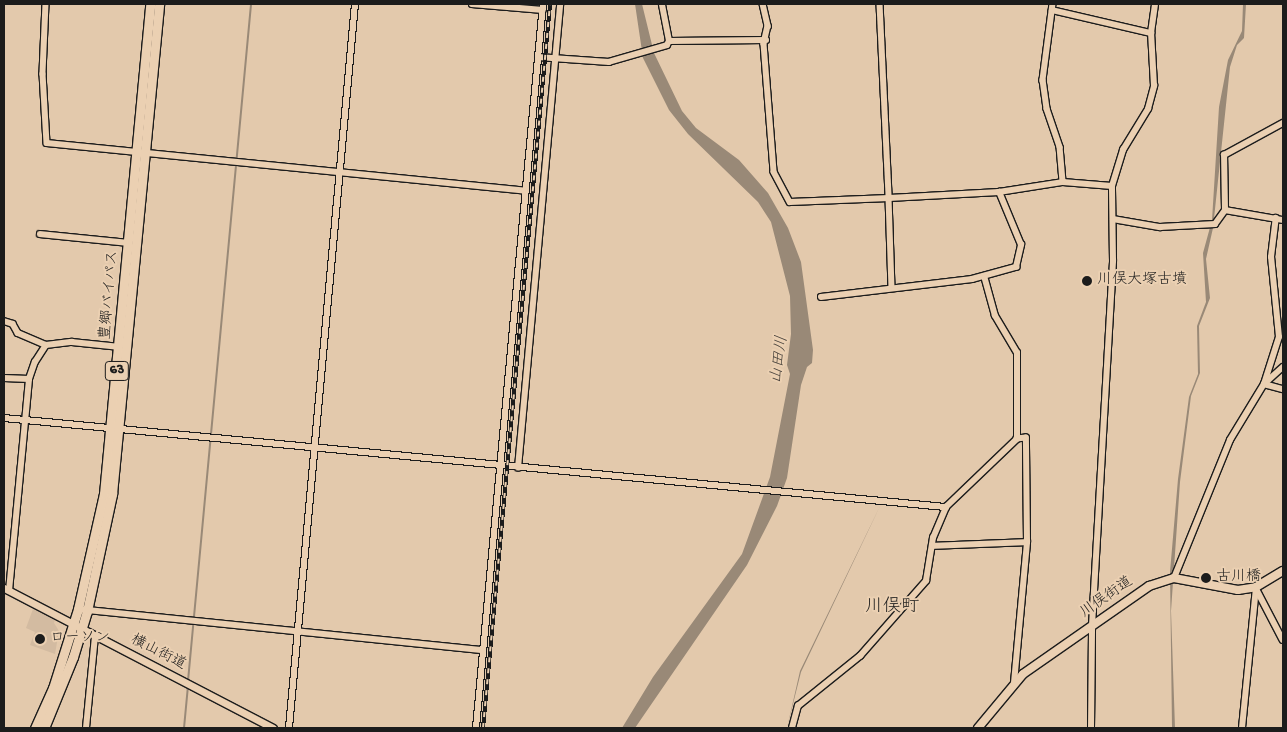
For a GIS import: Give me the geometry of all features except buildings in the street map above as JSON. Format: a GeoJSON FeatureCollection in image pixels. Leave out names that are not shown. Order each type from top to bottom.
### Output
{"type":"FeatureCollection","features":[{"type":"Feature","properties":{"kind":"main road","name":"豊郷バイパス"},"geometry":{"type":"LineString","coordinates":[[44,728],[82,610],[116,430],[141,153],[150,4]]}},
{"type":"Feature","properties":{"kind":"main road","name":"豊郷バイパス"},"geometry":{"type":"LineString","coordinates":[[141,153],[159,4]]}},
{"type":"Feature","properties":{"kind":"main road"},"geometry":{"type":"LineString","coordinates":[[1256,589],[1283,571]]}},
{"type":"Feature","properties":{"kind":"main road","name":"川俣街道"},"geometry":{"type":"LineString","coordinates":[[978,728],[1014,683],[1149,586],[1174,578],[1238,590],[1256,589]]}},
{"type":"Feature","properties":{"kind":"main road","name":"豊郷バイパス"},"geometry":{"type":"LineString","coordinates":[[35,728],[77,627]]}},
{"type":"Feature","properties":{"kind":"street"},"geometry":{"type":"LineString","coordinates":[[46,4],[43,74],[47,144],[526,191]]}},
{"type":"Feature","properties":{"kind":"street"},"geometry":{"type":"LineString","coordinates":[[289,728],[355,4]]}},
{"type":"Feature","properties":{"kind":"street"},"geometry":{"type":"LineString","coordinates":[[472,4],[543,7],[476,728]]}},
{"type":"Feature","properties":{"kind":"street"},"geometry":{"type":"LineString","coordinates":[[518,468],[560,4]]}},
{"type":"Feature","properties":{"kind":"street"},"geometry":{"type":"LineString","coordinates":[[662,4],[668,43]]}},
{"type":"Feature","properties":{"kind":"street"},"geometry":{"type":"LineString","coordinates":[[762,4],[768,26],[766,40],[774,172],[790,202],[999,192],[1063,182],[1112,186]]}},
{"type":"Feature","properties":{"kind":"street"},"geometry":{"type":"LineString","coordinates":[[880,4],[892,287]]}},
{"type":"Feature","properties":{"kind":"street"},"geometry":{"type":"LineString","coordinates":[[1091,728],[1092,626],[1113,271],[1112,186],[1123,150],[1148,109],[1154,86],[1152,33],[1155,4]]}},
{"type":"Feature","properties":{"kind":"street"},"geometry":{"type":"LineString","coordinates":[[1063,182],[1060,147],[1047,109],[1043,80],[1052,7],[1152,33]]}},
{"type":"Feature","properties":{"kind":"street"},"geometry":{"type":"LineString","coordinates":[[538,57],[609,62],[668,43],[766,40]]}},
{"type":"Feature","properties":{"kind":"street"},"geometry":{"type":"LineString","coordinates":[[1113,219],[1160,227],[1215,224],[1225,210],[1224,155],[1283,123]]}},
{"type":"Feature","properties":{"kind":"street"},"geometry":{"type":"LineString","coordinates":[[821,297],[984,276],[996,270],[1016,267],[1021,245],[999,192]]}},
{"type":"Feature","properties":{"kind":"street"},"geometry":{"type":"LineString","coordinates":[[1225,210],[1283,220]]}},
{"type":"Feature","properties":{"kind":"street"},"geometry":{"type":"LineString","coordinates":[[1174,578],[1230,440],[1264,384],[1279,336],[1271,257],[1276,218]]}},
{"type":"Feature","properties":{"kind":"street"},"geometry":{"type":"LineString","coordinates":[[40,234],[133,243]]}},
{"type":"Feature","properties":{"kind":"street"},"geometry":{"type":"LineString","coordinates":[[984,276],[995,316],[1017,354],[1018,439]]}},
{"type":"Feature","properties":{"kind":"street"},"geometry":{"type":"LineString","coordinates":[[4,321],[13,324],[18,333],[46,345],[72,342],[123,347]]}},
{"type":"Feature","properties":{"kind":"street"},"geometry":{"type":"LineString","coordinates":[[6,589],[29,379],[35,362],[46,345]]}},
{"type":"Feature","properties":{"kind":"street"},"geometry":{"type":"LineString","coordinates":[[1264,384],[1283,367]]}},
{"type":"Feature","properties":{"kind":"street"},"geometry":{"type":"LineString","coordinates":[[4,378],[29,379]]}},
{"type":"Feature","properties":{"kind":"street"},"geometry":{"type":"LineString","coordinates":[[1264,384],[1283,390]]}},
{"type":"Feature","properties":{"kind":"street"},"geometry":{"type":"LineString","coordinates":[[4,418],[315,449],[946,507]]}},
{"type":"Feature","properties":{"kind":"street"},"geometry":{"type":"LineString","coordinates":[[792,728],[798,706],[860,656],[926,582],[932,546],[946,507],[1018,439],[1026,438],[1027,542],[1014,683]]}},
{"type":"Feature","properties":{"kind":"street"},"geometry":{"type":"LineString","coordinates":[[932,546],[1027,542]]}},
{"type":"Feature","properties":{"kind":"street","name":"横山街道"},"geometry":{"type":"LineString","coordinates":[[6,589],[273,728]]}},
{"type":"Feature","properties":{"kind":"street"},"geometry":{"type":"LineString","coordinates":[[1256,589],[1283,640]]}},
{"type":"Feature","properties":{"kind":"street"},"geometry":{"type":"LineString","coordinates":[[1242,728],[1256,589]]}},
{"type":"Feature","properties":{"kind":"street"},"geometry":{"type":"LineString","coordinates":[[82,610],[483,650]]}},
{"type":"Feature","properties":{"kind":"street"},"geometry":{"type":"LineString","coordinates":[[86,728],[95,636]]}},
{"type":"Feature","properties":{"kind":"shaded area"},"geometry":{"type":"Polygon","coordinates":[[[635,4],[642,4],[654,53],[682,111],[696,128],[739,160],[768,193],[788,228],[801,262],[813,350],[812,363],[807,367],[801,385],[787,478],[777,506],[747,565],[635,728],[622,728],[653,677],[742,554],[770,477],[790,374],[787,365],[791,334],[790,296],[771,222],[758,202],[688,134],[669,110],[643,58],[635,4]]]}},
{"type":"Feature","properties":{"kind":"shaded area"},"geometry":{"type":"Polygon","coordinates":[[[1243,4],[1246,4],[1244,38],[1237,45],[1230,67],[1213,228],[1206,259],[1210,298],[1199,326],[1200,373],[1191,396],[1180,482],[1171,611],[1175,728],[1172,728],[1170,572],[1178,479],[1189,397],[1198,374],[1197,326],[1206,302],[1203,253],[1212,220],[1219,107],[1228,60],[1242,31],[1243,4]]]}},
{"type":"Feature","properties":{"kind":"shaded area"},"geometry":{"type":"Polygon","coordinates":[[[881,504],[801,672],[787,728],[800,671],[881,504]]]}},
{"type":"Feature","properties":{"kind":"shaded area"},"geometry":{"type":"Polygon","coordinates":[[[33,609],[55,620],[54,623],[59,631],[55,654],[30,645],[35,632],[26,628],[33,609]]]}},
{"type":"Feature","properties":{"kind":"waterway"},"geometry":{"type":"LineString","coordinates":[[188,681],[251,4]]}},
{"type":"Feature","properties":{"kind":"waterway"},"geometry":{"type":"LineString","coordinates":[[184,728],[188,686]]}},
{"type":"Feature","properties":{"kind":"railway"},"geometry":{"type":"LineString","coordinates":[[483,728],[550,4]]}},
{"type":"Feature","properties":{"kind":"place","name":"川俣大塚古墳"},"geometry":{"type":"Point","coordinates":[1087,281]}},
{"type":"Feature","properties":{"kind":"place","name":"古川橋"},"geometry":{"type":"Point","coordinates":[1206,578]}},
{"type":"Feature","properties":{"kind":"place","name":"ローソン"},"geometry":{"type":"Point","coordinates":[40,639]}},
{"type":"Feature","properties":{"kind":"district","name":"川俣町"},"geometry":{"type":"Point","coordinates":[892,608]}},
{"type":"Feature","properties":{"kind":"water label","name":"山田川"},"geometry":{"type":"Point","coordinates":[781,360]}}]}
